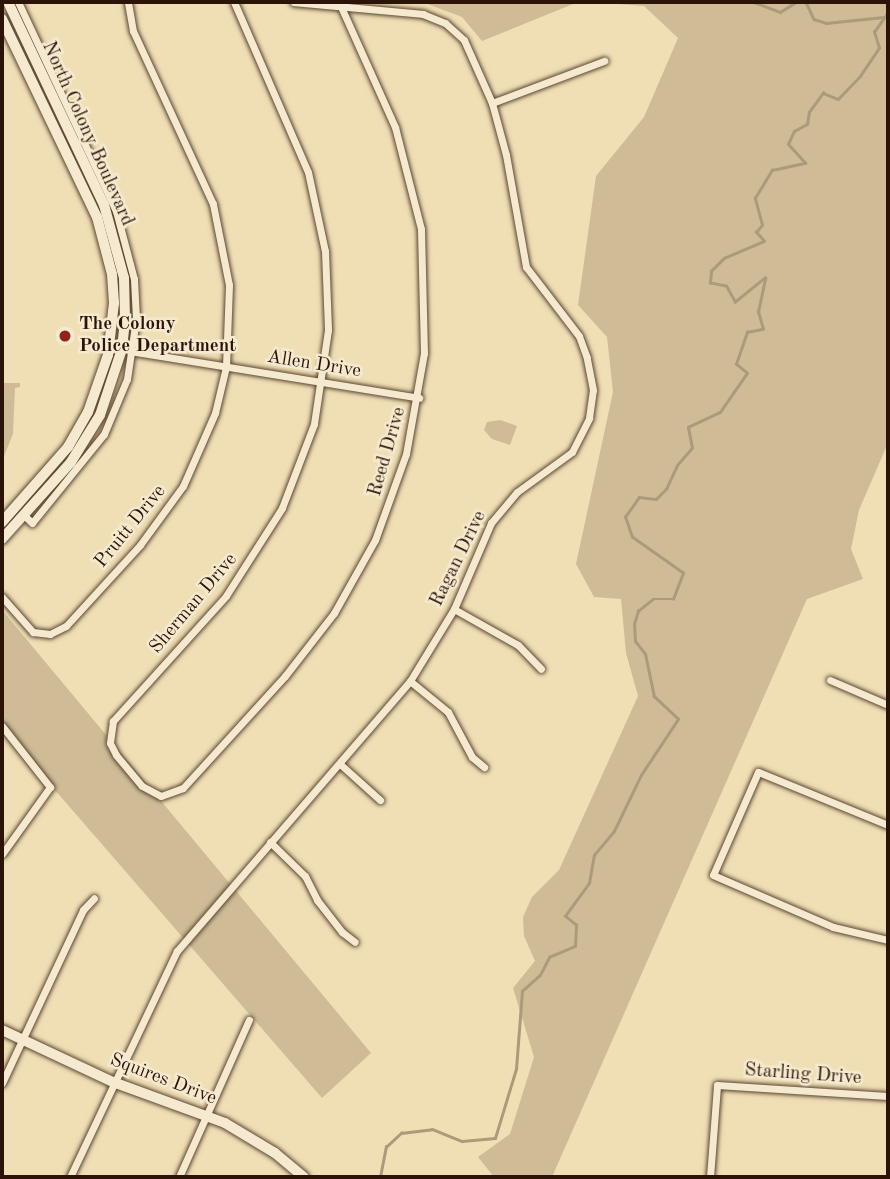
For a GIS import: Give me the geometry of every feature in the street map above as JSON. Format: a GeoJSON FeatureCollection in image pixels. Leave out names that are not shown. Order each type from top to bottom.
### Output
{"type":"FeatureCollection","features":[{"type":"Feature","properties":{"kind":"main road","name":"North Colony Boulevard"},"geometry":{"type":"LineString","coordinates":[[2,539],[88,437],[105,404],[121,349],[124,278],[104,205],[8,2]]}},
{"type":"Feature","properties":{"kind":"main road","name":"North Colony Boulevard"},"geometry":{"type":"LineString","coordinates":[[2,19],[106,244],[114,303],[110,346],[102,377],[74,437],[2,522]]}},
{"type":"Feature","properties":{"kind":"main road"},"geometry":{"type":"LineString","coordinates":[[110,346],[121,349]]}},
{"type":"Feature","properties":{"kind":"main road","name":"Squires Drive"},"geometry":{"type":"LineString","coordinates":[[2,1030],[113,1082],[208,1115],[293,1167],[304,1177]]}},
{"type":"Feature","properties":{"kind":"street"},"geometry":{"type":"LineString","coordinates":[[18,2],[127,242],[134,279],[133,351],[121,398],[104,434],[32,523],[23,515]]}},
{"type":"Feature","properties":{"kind":"street","name":"Pruitt Drive"},"geometry":{"type":"LineString","coordinates":[[2,597],[33,632],[50,634],[66,626],[167,512],[201,450],[226,367],[229,285],[213,204],[133,30],[128,2]]}},
{"type":"Feature","properties":{"kind":"street","name":"Sherman Drive"},"geometry":{"type":"LineString","coordinates":[[130,773],[110,743],[113,721],[226,596],[260,548],[303,462],[322,382],[328,292],[318,213],[294,138],[234,2]]}},
{"type":"Feature","properties":{"kind":"street","name":"Ragan Drive"},"geometry":{"type":"LineString","coordinates":[[70,1177],[177,951],[410,681],[454,609],[502,506],[572,452],[589,418],[593,390],[579,336],[526,267],[506,155],[492,103],[473,54],[445,23],[423,14],[294,2]]}},
{"type":"Feature","properties":{"kind":"street","name":"Reed Drive"},"geometry":{"type":"LineString","coordinates":[[130,773],[150,793],[172,795],[184,788],[310,646],[375,540],[406,454],[419,398],[425,301],[421,229],[395,127],[341,7]]}},
{"type":"Feature","properties":{"kind":"street"},"geometry":{"type":"LineString","coordinates":[[492,103],[604,61]]}},
{"type":"Feature","properties":{"kind":"street","name":"Allen Drive"},"geometry":{"type":"LineString","coordinates":[[121,349],[419,398]]}},
{"type":"Feature","properties":{"kind":"street"},"geometry":{"type":"LineString","coordinates":[[454,609],[518,645],[541,669]]}},
{"type":"Feature","properties":{"kind":"street"},"geometry":{"type":"LineString","coordinates":[[830,680],[888,705]]}},
{"type":"Feature","properties":{"kind":"street"},"geometry":{"type":"LineString","coordinates":[[410,681],[448,712],[472,757],[484,767]]}},
{"type":"Feature","properties":{"kind":"street"},"geometry":{"type":"LineString","coordinates":[[2,726],[48,781],[50,792],[25,818],[2,854]]}},
{"type":"Feature","properties":{"kind":"street"},"geometry":{"type":"LineString","coordinates":[[340,764],[380,800]]}},
{"type":"Feature","properties":{"kind":"street"},"geometry":{"type":"LineString","coordinates":[[888,825],[758,772],[713,875],[833,927],[888,940]]}},
{"type":"Feature","properties":{"kind":"street"},"geometry":{"type":"LineString","coordinates":[[270,842],[305,876],[334,922],[355,942]]}},
{"type":"Feature","properties":{"kind":"street"},"geometry":{"type":"LineString","coordinates":[[2,1083],[83,910],[94,898]]}},
{"type":"Feature","properties":{"kind":"street"},"geometry":{"type":"LineString","coordinates":[[179,1177],[249,1020]]}},
{"type":"Feature","properties":{"kind":"street","name":"Starling Drive"},"geometry":{"type":"LineString","coordinates":[[710,1177],[717,1084],[888,1096]]}},
{"type":"Feature","properties":{"kind":"street"},"geometry":{"type":"LineString","coordinates":[[288,1177],[293,1167]]}},
{"type":"Feature","properties":{"kind":"shaded area"},"geometry":{"type":"Polygon","coordinates":[[[422,2],[578,2],[482,41],[462,17],[422,2]]]}},
{"type":"Feature","properties":{"kind":"shaded area"},"geometry":{"type":"Polygon","coordinates":[[[591,2],[888,2],[888,443],[859,510],[851,549],[863,579],[807,599],[552,1177],[494,1177],[478,1157],[510,1134],[534,1057],[513,988],[535,961],[524,936],[523,917],[532,897],[559,870],[638,696],[626,653],[621,599],[594,597],[576,564],[613,392],[607,337],[578,305],[596,176],[644,117],[678,38],[644,6],[591,2]]]}},
{"type":"Feature","properties":{"kind":"shaded area"},"geometry":{"type":"Polygon","coordinates":[[[2,383],[20,383],[20,387],[15,388],[13,434],[2,461],[2,383]]]}},
{"type":"Feature","properties":{"kind":"shaded area"},"geometry":{"type":"Polygon","coordinates":[[[500,420],[517,426],[510,445],[492,439],[484,430],[487,422],[500,420]]]}},
{"type":"Feature","properties":{"kind":"shaded area"},"geometry":{"type":"Polygon","coordinates":[[[2,610],[371,1053],[322,1098],[2,729],[2,610]]]}},
{"type":"Feature","properties":{"kind":"waterway"},"geometry":{"type":"LineString","coordinates":[[754,2],[780,12],[796,2]]}},
{"type":"Feature","properties":{"kind":"waterway"},"geometry":{"type":"LineString","coordinates":[[806,2],[814,19],[826,23],[884,17]]}},
{"type":"Feature","properties":{"kind":"waterway"},"geometry":{"type":"LineString","coordinates":[[380,1177],[386,1147],[401,1133],[432,1129],[462,1141],[495,1138],[516,1069],[522,991],[540,975],[549,957],[575,946],[576,925],[565,916],[589,883],[594,855],[614,831],[641,775],[678,719],[654,697],[645,654],[635,641],[634,624],[638,611],[653,599],[673,599],[683,573],[632,537],[625,517],[639,497],[656,499],[666,489],[677,465],[692,448],[688,427],[720,412],[747,373],[736,364],[747,332],[763,329],[758,312],[765,278],[735,302],[726,286],[710,283],[711,271],[724,258],[764,241],[756,232],[762,225],[755,198],[772,170],[805,163],[788,144],[794,131],[807,124],[809,112],[823,93],[838,99],[860,76],[879,48],[874,32],[888,12]]}},
{"type":"Feature","properties":{"kind":"place","name":"The Colony Police Department"},"geometry":{"type":"Point","coordinates":[65,336]}}]}
